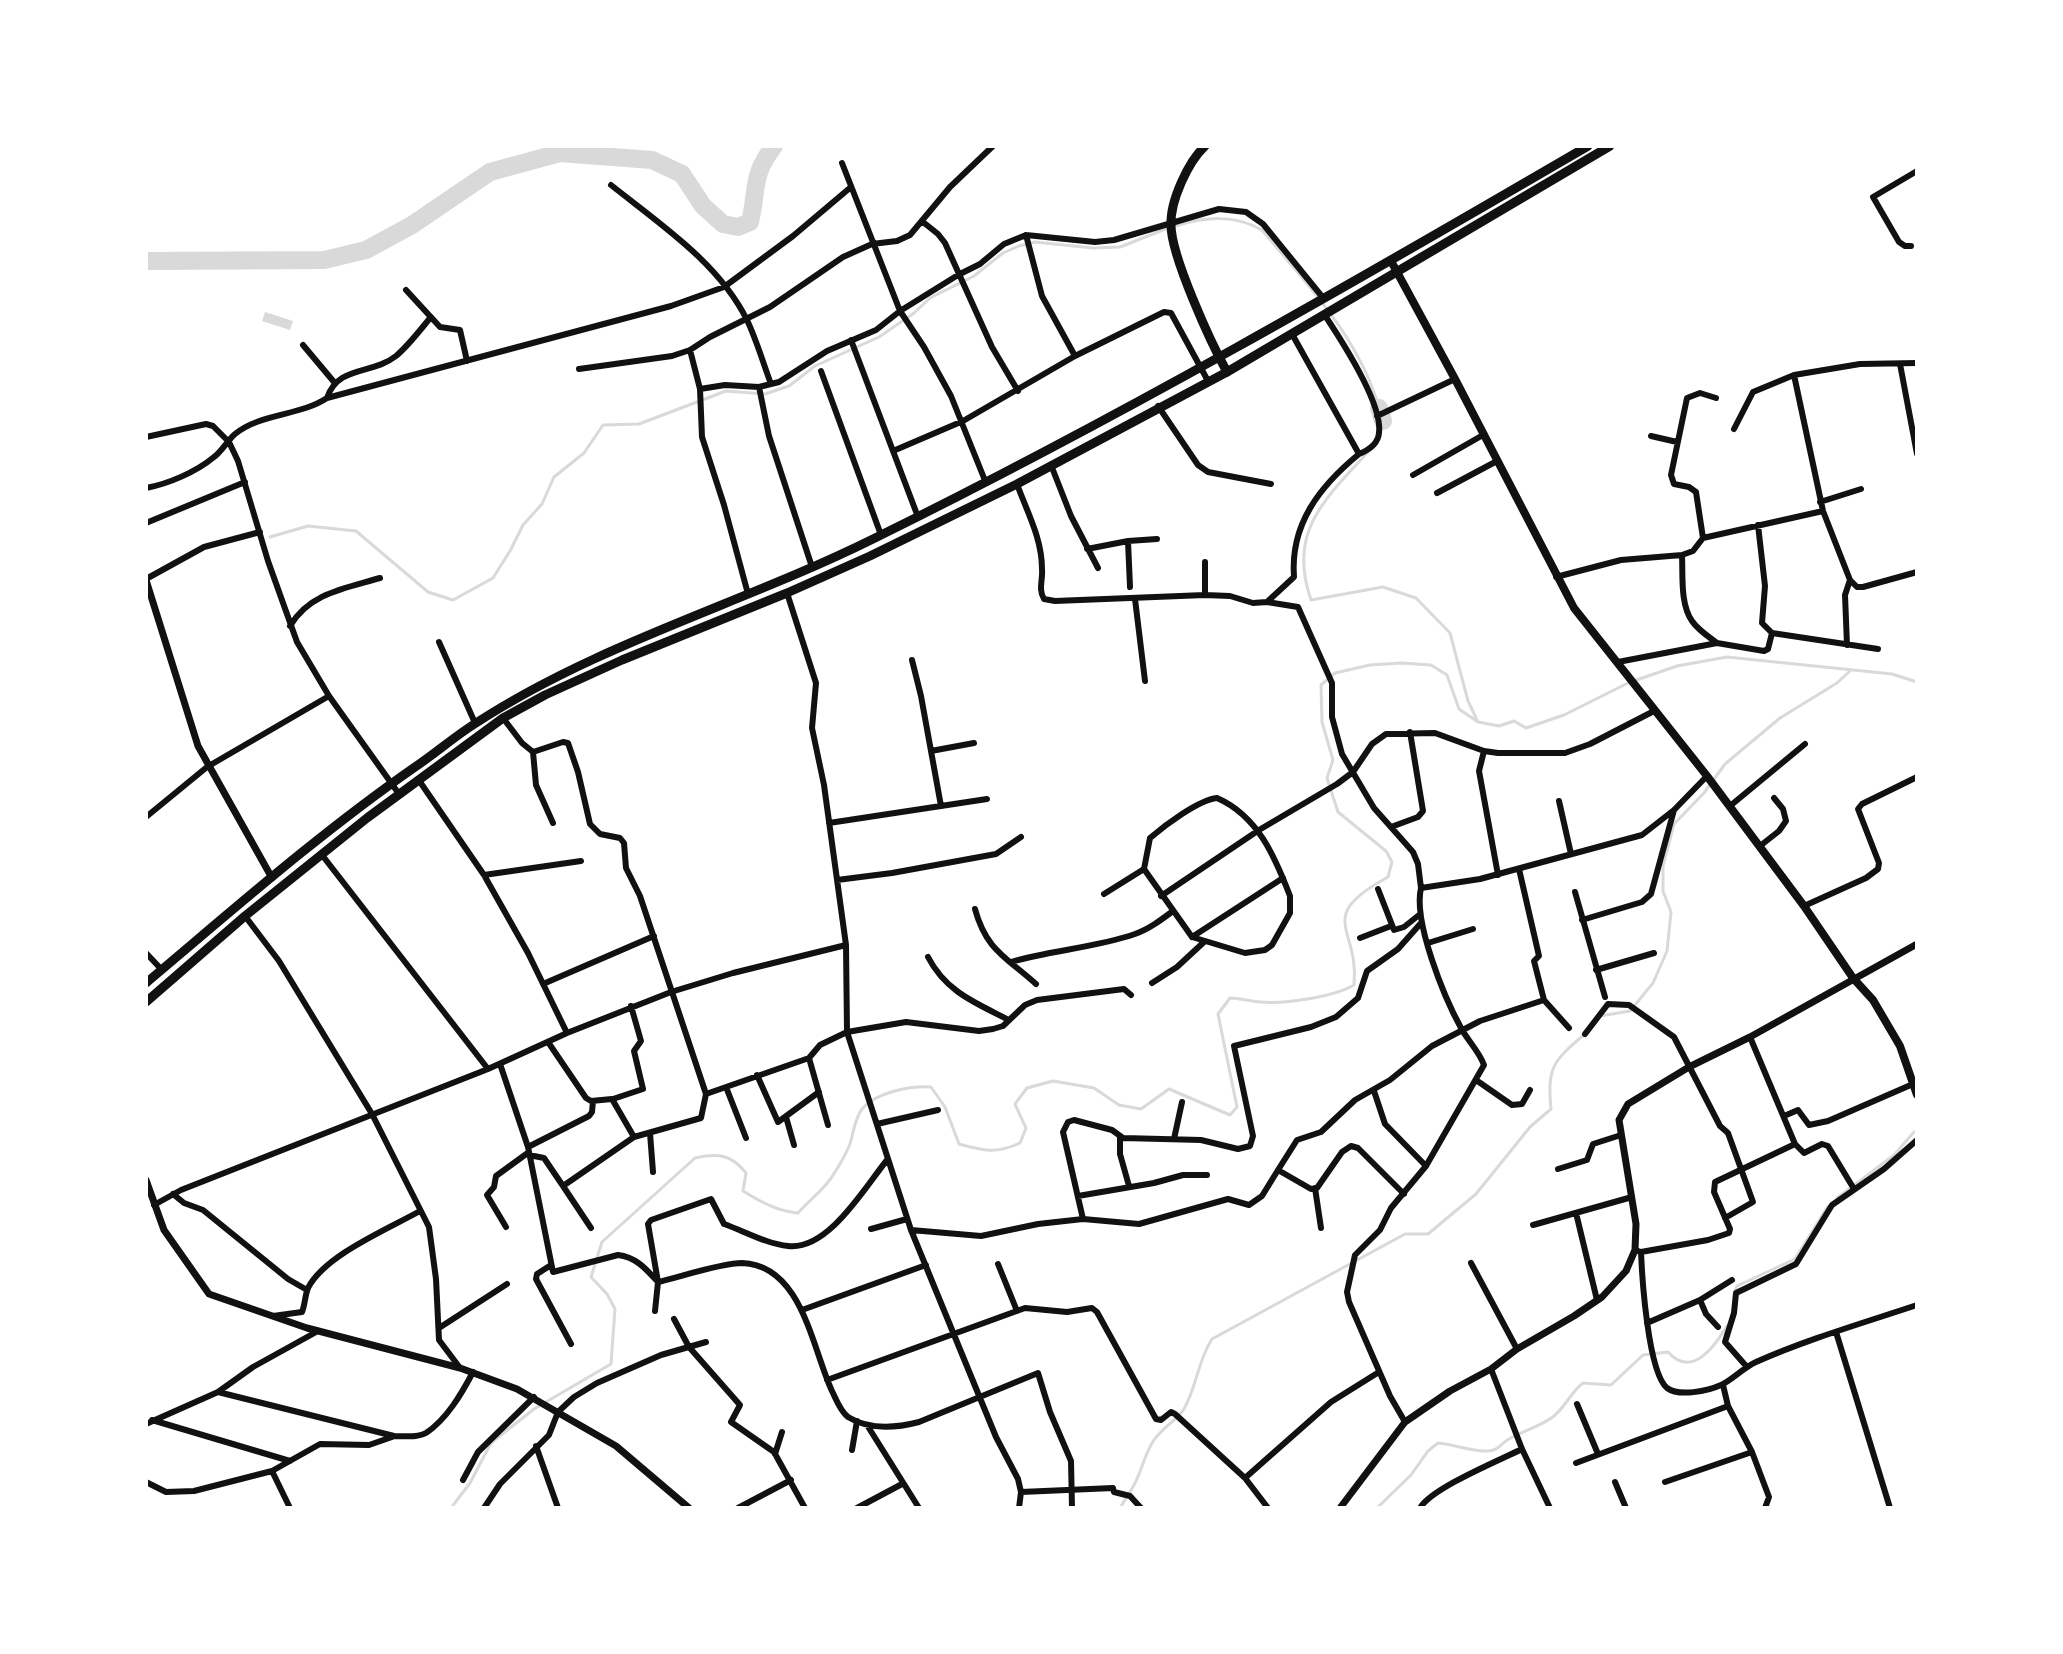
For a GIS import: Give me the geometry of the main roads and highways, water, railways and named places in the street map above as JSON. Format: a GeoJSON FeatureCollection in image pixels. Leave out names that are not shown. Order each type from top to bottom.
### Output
{"type":"FeatureCollection","features":[{"type":"Feature","properties":{"kind":"main road"},"geometry":{"type":"LineString","coordinates":[[1205,146],[1180,183],[1171,224],[1191,293],[1227,372]]}},
{"type":"Feature","properties":{"kind":"main road"},"geometry":{"type":"LineString","coordinates":[[146,983],[314,842],[390,785],[475,723],[562,672],[812,567],[986,483],[1311,307],[1588,146]]}},
{"type":"Feature","properties":{"kind":"main road"},"geometry":{"type":"LineString","coordinates":[[146,1002],[245,916],[418,779],[503,718],[622,660],[870,556],[1017,484],[1158,406],[1227,372],[1610,146]]}},
{"type":"Feature","properties":{"kind":"main road"},"geometry":{"type":"LineString","coordinates":[[1540,174],[1547,184]]}},
{"type":"Feature","properties":{"kind":"main road"},"geometry":{"type":"LineString","coordinates":[[1391,261],[1574,608],[1716,787],[1853,978],[1873,1000],[1893,1032],[1917,1095]]}},
{"type":"Feature","properties":{"kind":"main road"},"geometry":{"type":"LineString","coordinates":[[1338,291],[1343,302]]}},
{"type":"Feature","properties":{"kind":"main road"},"geometry":{"type":"LineString","coordinates":[[864,543],[870,556]]}},
{"type":"Feature","properties":{"kind":"main road"},"geometry":{"type":"LineString","coordinates":[[719,607],[725,617]]}},
{"type":"Feature","properties":{"kind":"main road"},"geometry":{"type":"LineString","coordinates":[[175,959],[185,970]]}},
{"type":"Feature","properties":{"kind":"waterway"},"geometry":{"type":"LineString","coordinates":[[146,261],[324,260],[366,250],[412,225],[490,172],[560,153],[652,160],[682,174],[703,206],[723,224],[738,227],[750,222],[758,174],[774,146]]}},
{"type":"Feature","properties":{"kind":"waterway"},"geometry":{"type":"LineString","coordinates":[[1175,226],[1230,219],[1262,230],[1330,313],[1359,359],[1379,408]]}},
{"type":"Feature","properties":{"kind":"waterway"},"geometry":{"type":"LineString","coordinates":[[270,537],[308,526],[356,531],[428,592],[453,600],[493,578],[523,525],[542,504],[554,477],[584,453],[603,425],[639,424],[726,391],[765,394],[789,386],[815,366],[879,337],[930,298],[974,276],[1003,253],[1019,246],[1035,242],[1093,248],[1120,247],[1168,228]]}},
{"type":"Feature","properties":{"kind":"waterway"},"geometry":{"type":"LineString","coordinates":[[1379,408],[1383,421]]}},
{"type":"Feature","properties":{"kind":"waterway"},"geometry":{"type":"LineString","coordinates":[[1368,452],[1325,502],[1307,536],[1305,576],[1311,600],[1383,587],[1416,598],[1450,633],[1468,701],[1478,722],[1499,726],[1514,721],[1526,728],[1564,715],[1628,683],[1677,666],[1727,657],[1892,674],[1917,682]]}},
{"type":"Feature","properties":{"kind":"waterway"},"geometry":{"type":"LineString","coordinates":[[451,1508],[470,1483],[491,1443],[534,1409],[611,1364],[615,1309],[607,1294],[591,1277],[602,1242],[695,1158],[717,1156],[729,1159],[746,1173],[743,1191],[769,1205],[798,1213],[827,1184],[837,1169],[862,1109],[876,1098],[894,1091],[931,1087],[945,1107],[959,1144],[990,1150],[1020,1143],[1026,1128],[1015,1104],[1027,1088],[1053,1081],[1094,1088],[1119,1105],[1141,1109],[1169,1089],[1230,1115],[1237,1107],[1218,1014],[1230,998],[1261,1002],[1296,1001],[1354,985],[1346,914],[1365,891],[1388,877],[1392,862],[1386,851],[1338,812],[1327,778],[1333,760],[1322,722],[1321,685],[1335,673],[1370,665],[1431,665],[1447,675],[1459,709],[1478,722]]}},
{"type":"Feature","properties":{"kind":"waterway"},"geometry":{"type":"LineString","coordinates":[[1600,1016],[1630,1011],[1653,983],[1667,951],[1671,912],[1663,891],[1663,866],[1674,824],[1704,793],[1725,764],[1780,718],[1837,683],[1851,670]]}},
{"type":"Feature","properties":{"kind":"waterway"},"geometry":{"type":"LineString","coordinates":[[1120,1508],[1154,1440],[1184,1409],[1212,1339],[1405,1234],[1428,1234],[1476,1194],[1530,1127],[1551,1109],[1550,1083],[1554,1066],[1585,1034]]}},
{"type":"Feature","properties":{"kind":"waterway"},"geometry":{"type":"LineString","coordinates":[[1837,1198],[1894,1155],[1917,1131]]}},
{"type":"Feature","properties":{"kind":"waterway"},"geometry":{"type":"LineString","coordinates":[[1735,1291],[1737,1286],[1795,1259],[1828,1206]]}},
{"type":"Feature","properties":{"kind":"waterway"},"geometry":{"type":"LineString","coordinates":[[1377,1508],[1438,1443],[1494,1450],[1554,1416],[1583,1383],[1611,1385],[1643,1355],[1668,1352],[1677,1359],[1694,1361],[1709,1350],[1727,1326]]}}]}
